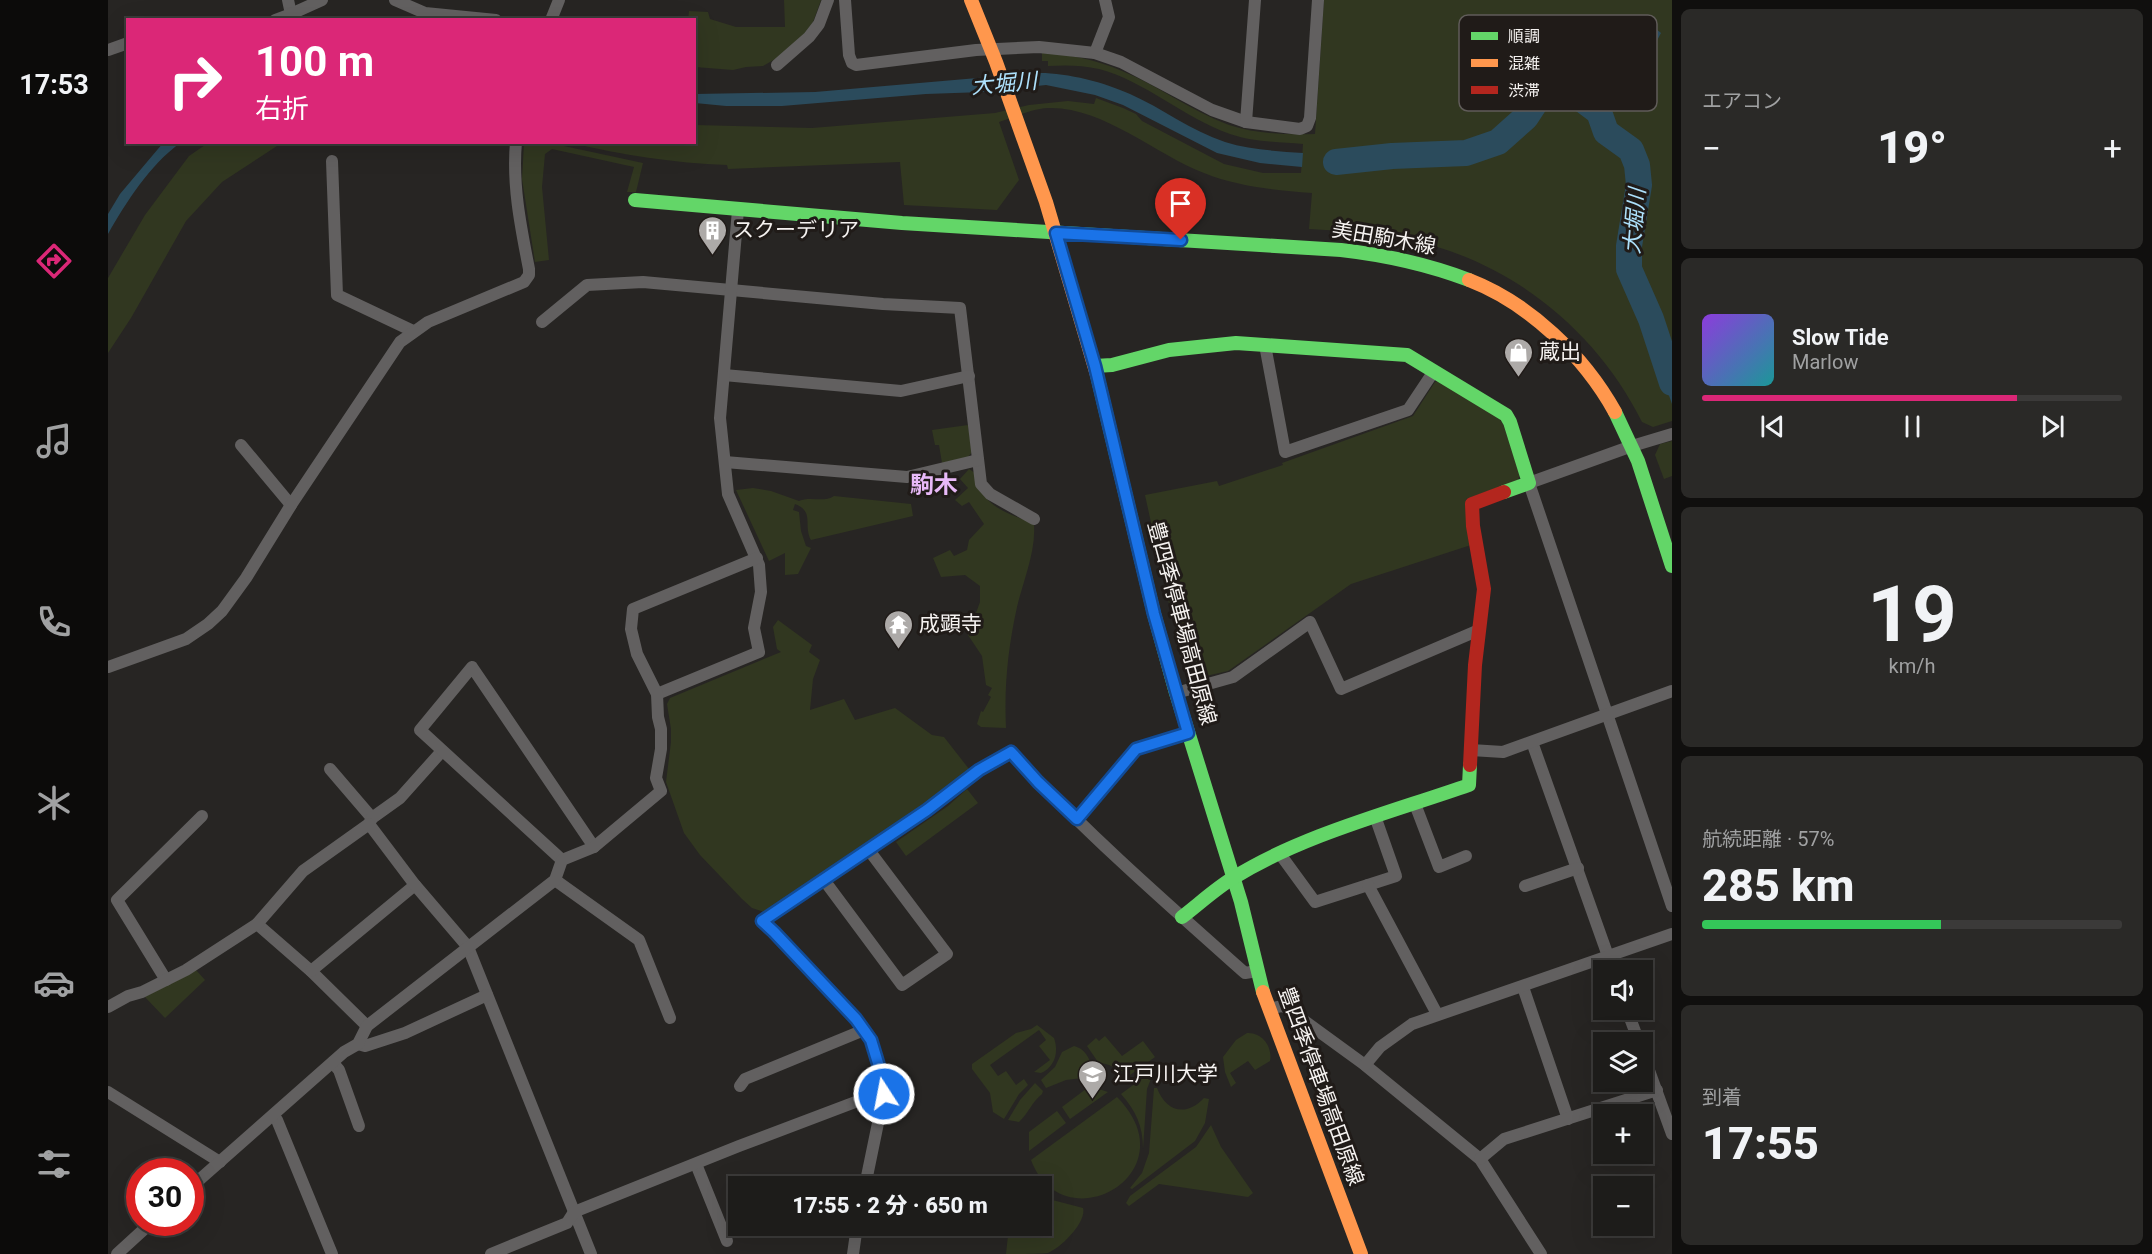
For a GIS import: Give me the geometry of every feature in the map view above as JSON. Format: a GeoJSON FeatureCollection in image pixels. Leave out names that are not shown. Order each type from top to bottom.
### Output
{"type":"FeatureCollection","features":[{"type":"Feature","properties":{"kind":"street"},"geometry":{"type":"LineString","coordinates":[[288,0],[291,14]]}},
{"type":"Feature","properties":{"kind":"street"},"geometry":{"type":"LineString","coordinates":[[280,18],[322,0]]}},
{"type":"Feature","properties":{"kind":"street"},"geometry":{"type":"LineString","coordinates":[[396,0],[425,13],[476,18]]}},
{"type":"Feature","properties":{"kind":"street"},"geometry":{"type":"LineString","coordinates":[[552,18],[559,0]]}},
{"type":"Feature","properties":{"kind":"street"},"geometry":{"type":"LineString","coordinates":[[777,65],[809,37],[819,24],[828,0]]}},
{"type":"Feature","properties":{"kind":"street"},"geometry":{"type":"LineString","coordinates":[[845,0],[849,55],[852,63],[856,65],[976,50],[994,56],[1039,47],[1095,54],[1121,62],[1212,110],[1246,122],[1286,129],[1300,129],[1307,126],[1310,118],[1318,0]]}},
{"type":"Feature","properties":{"kind":"street","name":"豊四季停車場高田原線"},"geometry":{"type":"LineString","coordinates":[[971,0],[994,56],[1056,233],[1095,366],[1129,503],[1140,558],[1176,693],[1233,878],[1269,1010],[1360,1254]]}},
{"type":"Feature","properties":{"kind":"street"},"geometry":{"type":"LineString","coordinates":[[1095,54],[1109,17],[1105,0]]}},
{"type":"Feature","properties":{"kind":"street"},"geometry":{"type":"LineString","coordinates":[[1246,122],[1255,0]]}},
{"type":"Feature","properties":{"kind":"street"},"geometry":{"type":"LineString","coordinates":[[108,50],[126,43]]}},
{"type":"Feature","properties":{"kind":"street"},"geometry":{"type":"LineString","coordinates":[[108,667],[186,639],[222,611],[246,578],[291,505],[400,342],[428,322],[524,282],[529,276],[516,189],[514,163],[516,144]]}},
{"type":"Feature","properties":{"kind":"street"},"geometry":{"type":"LineString","coordinates":[[332,161],[337,295],[413,331]]}},
{"type":"Feature","properties":{"kind":"street","name":"美田駒木線"},"geometry":{"type":"LineString","coordinates":[[635,200],[738,210],[1056,233],[1310,247],[1414,262],[1446,271],[1502,296],[1549,331],[1590,374],[1613,408],[1632,446],[1672,566]]}},
{"type":"Feature","properties":{"kind":"street"},"geometry":{"type":"LineString","coordinates":[[657,694],[759,652],[754,628],[761,592],[759,566],[728,494],[720,418],[738,210]]}},
{"type":"Feature","properties":{"kind":"street"},"geometry":{"type":"LineString","coordinates":[[542,322],[587,285],[643,282],[731,292],[960,308],[981,484],[990,494],[1034,519]]}},
{"type":"Feature","properties":{"kind":"street"},"geometry":{"type":"LineString","coordinates":[[1095,366],[1112,366],[1169,350],[1236,343],[1407,355],[1506,415],[1608,714],[1669,884],[1672,906]]}},
{"type":"Feature","properties":{"kind":"street"},"geometry":{"type":"LineString","coordinates":[[1265,345],[1285,452],[1408,410],[1434,371]]}},
{"type":"Feature","properties":{"kind":"street"},"geometry":{"type":"LineString","coordinates":[[724,375],[901,391],[969,376]]}},
{"type":"Feature","properties":{"kind":"street"},"geometry":{"type":"LineString","coordinates":[[1182,917],[1233,878],[1280,854],[1313,839],[1376,819],[1469,784],[1475,665],[1484,589],[1473,526],[1472,504],[1632,446],[1672,434]]}},
{"type":"Feature","properties":{"kind":"street"},"geometry":{"type":"LineString","coordinates":[[241,445],[291,505]]}},
{"type":"Feature","properties":{"kind":"street"},"geometry":{"type":"LineString","coordinates":[[725,462],[907,477],[978,460]]}},
{"type":"Feature","properties":{"kind":"street"},"geometry":{"type":"LineString","coordinates":[[204,1176],[344,1052],[358,1044],[367,1026],[555,880],[562,860],[594,847],[661,791],[656,778],[661,749],[657,694],[637,654],[631,629],[633,609],[757,558]]}},
{"type":"Feature","properties":{"kind":"street"},"geometry":{"type":"LineString","coordinates":[[1176,693],[1233,676],[1310,622],[1341,689],[1479,630]]}},
{"type":"Feature","properties":{"kind":"street"},"geometry":{"type":"LineString","coordinates":[[562,860],[420,730],[472,667],[594,847]]}},
{"type":"Feature","properties":{"kind":"street"},"geometry":{"type":"LineString","coordinates":[[1471,750],[1503,752],[1672,691]]}},
{"type":"Feature","properties":{"kind":"street"},"geometry":{"type":"LineString","coordinates":[[1077,819],[1136,749],[1188,733]]}},
{"type":"Feature","properties":{"kind":"street"},"geometry":{"type":"LineString","coordinates":[[1532,742],[1609,960]]}},
{"type":"Feature","properties":{"kind":"street"},"geometry":{"type":"LineString","coordinates":[[108,1007],[166,980],[257,924],[303,871],[400,798],[442,751]]}},
{"type":"Feature","properties":{"kind":"street"},"geometry":{"type":"LineString","coordinates":[[867,1176],[884,1094],[881,1073],[871,1040],[856,1019],[762,921],[927,810],[979,770],[1011,752],[1038,782],[1182,917],[1245,973],[1257,971]]}},
{"type":"Feature","properties":{"kind":"street"},"geometry":{"type":"LineString","coordinates":[[330,769],[415,885],[468,947],[591,1254]]}},
{"type":"Feature","properties":{"kind":"street"},"geometry":{"type":"LineString","coordinates":[[1415,804],[1439,867],[1466,856]]}},
{"type":"Feature","properties":{"kind":"street"},"geometry":{"type":"LineString","coordinates":[[166,980],[117,900],[202,816]]}},
{"type":"Feature","properties":{"kind":"street"},"geometry":{"type":"LineString","coordinates":[[1280,854],[1315,902],[1396,876],[1376,819]]}},
{"type":"Feature","properties":{"kind":"street"},"geometry":{"type":"LineString","coordinates":[[824,880],[902,985],[946,954],[868,849]]}},
{"type":"Feature","properties":{"kind":"street"},"geometry":{"type":"LineString","coordinates":[[1525,886],[1578,868]]}},
{"type":"Feature","properties":{"kind":"street"},"geometry":{"type":"LineString","coordinates":[[555,880],[639,940],[670,1018]]}},
{"type":"Feature","properties":{"kind":"street"},"geometry":{"type":"LineString","coordinates":[[311,971],[415,885]]}},
{"type":"Feature","properties":{"kind":"street"},"geometry":{"type":"LineString","coordinates":[[1368,885],[1437,1014]]}},
{"type":"Feature","properties":{"kind":"street"},"geometry":{"type":"LineString","coordinates":[[257,924],[311,971],[367,1026]]}},
{"type":"Feature","properties":{"kind":"street"},"geometry":{"type":"LineString","coordinates":[[1365,1065],[1380,1047],[1412,1024],[1672,934]]}},
{"type":"Feature","properties":{"kind":"street"},"geometry":{"type":"LineString","coordinates":[[1523,987],[1568,1119]]}},
{"type":"Feature","properties":{"kind":"street"},"geometry":{"type":"LineString","coordinates":[[358,1044],[365,1046],[405,1033],[487,995]]}},
{"type":"Feature","properties":{"kind":"street"},"geometry":{"type":"LineString","coordinates":[[1269,1010],[1281,1006],[1288,1010],[1365,1065],[1480,1159],[1541,1254]]}},
{"type":"Feature","properties":{"kind":"street"},"geometry":{"type":"LineString","coordinates":[[740,1086],[746,1079],[864,1030]]}},
{"type":"Feature","properties":{"kind":"street"},"geometry":{"type":"LineString","coordinates":[[333,1063],[339,1070],[359,1126]]}},
{"type":"Feature","properties":{"kind":"street"},"geometry":{"type":"LineString","coordinates":[[1653,1080],[1672,1134]]}},
{"type":"Feature","properties":{"kind":"street"},"geometry":{"type":"LineString","coordinates":[[1480,1159],[1504,1139],[1657,1090]]}},
{"type":"Feature","properties":{"kind":"street"},"geometry":{"type":"LineString","coordinates":[[108,1092],[220,1162]]}},
{"type":"Feature","properties":{"kind":"street"},"geometry":{"type":"LineString","coordinates":[[491,1254],[567,1224],[574,1212],[858,1101],[884,1094]]}},
{"type":"Feature","properties":{"kind":"street"},"geometry":{"type":"LineString","coordinates":[[273,1116],[277,1120],[332,1254]]}},
{"type":"Feature","properties":{"kind":"street"},"geometry":{"type":"LineString","coordinates":[[696,1164],[727,1241]]}},
{"type":"Feature","properties":{"kind":"street"},"geometry":{"type":"LineString","coordinates":[[117,1254],[137,1236]]}},
{"type":"Feature","properties":{"kind":"street"},"geometry":{"type":"LineString","coordinates":[[853,1254],[856,1236]]}},
{"type":"Feature","properties":{"kind":"green space"},"geometry":{"type":"Polygon","coordinates":[[[784,0],[821,0],[813,22],[804,34],[777,58],[763,66],[733,70],[696,67],[696,18],[688,18],[689,11],[708,12],[710,19],[736,27],[785,27],[784,0]]]}},
{"type":"Feature","properties":{"kind":"green space"},"geometry":{"type":"Polygon","coordinates":[[[1324,0],[1672,0],[1672,421],[1653,427],[1642,422],[1623,389],[1601,358],[1575,330],[1546,304],[1515,282],[1482,264],[1446,250],[1409,240],[1372,234],[1309,229],[1312,193],[1257,187],[1217,178],[1185,165],[1108,123],[1068,109],[1042,109],[999,122],[1019,180],[997,210],[904,205],[900,162],[728,169],[727,165],[648,158],[576,144],[696,144],[696,125],[812,128],[995,113],[1029,105],[1068,101],[1094,104],[1096,98],[1136,114],[1142,121],[1224,164],[1263,173],[1301,173],[1303,144],[1257,140],[1230,134],[1197,119],[1116,75],[1086,67],[1048,66],[1048,61],[1042,61],[1042,53],[1083,58],[1112,67],[1229,125],[1272,133],[1315,134],[1324,0]]]}},
{"type":"Feature","properties":{"kind":"green space"},"geometry":{"type":"Polygon","coordinates":[[[207,144],[284,144],[222,182],[186,221],[131,318],[108,353],[108,278],[145,215],[189,156],[207,144]]]}},
{"type":"Feature","properties":{"kind":"green space"},"geometry":{"type":"Polygon","coordinates":[[[524,144],[555,144],[643,163],[636,192],[627,192],[634,167],[552,149],[545,154],[542,187],[549,260],[535,262],[522,179],[524,144]]]}},
{"type":"Feature","properties":{"kind":"green space"},"geometry":{"type":"Polygon","coordinates":[[[1441,381],[1499,417],[1520,474],[1518,480],[1466,499],[1471,545],[1351,584],[1228,671],[1197,678],[1188,672],[1167,596],[1145,495],[1217,481],[1219,486],[1283,465],[1282,463],[1413,416],[1435,382],[1441,381]]]}},
{"type":"Feature","properties":{"kind":"green space"},"geometry":{"type":"Polygon","coordinates":[[[968,425],[972,452],[968,457],[942,463],[939,445],[935,445],[932,430],[968,425]]]}},
{"type":"Feature","properties":{"kind":"green space"},"geometry":{"type":"Polygon","coordinates":[[[1672,441],[1672,476],[1664,479],[1655,455],[1660,444],[1672,441]]]}},
{"type":"Feature","properties":{"kind":"green space"},"geometry":{"type":"Polygon","coordinates":[[[969,469],[975,473],[980,489],[989,501],[1001,510],[1034,525],[1031,556],[1011,637],[1006,682],[1006,728],[981,727],[977,724],[981,711],[983,712],[991,697],[988,695],[992,688],[986,685],[982,656],[968,635],[980,602],[980,586],[965,575],[941,577],[933,558],[950,550],[954,556],[967,550],[969,540],[984,524],[969,502],[962,506],[955,500],[968,488],[960,479],[969,469]]]}},
{"type":"Feature","properties":{"kind":"green space"},"geometry":{"type":"Polygon","coordinates":[[[753,488],[771,491],[799,501],[826,499],[834,496],[911,504],[913,516],[811,540],[807,515],[801,507],[795,504],[793,510],[799,512],[801,531],[806,546],[811,548],[798,574],[785,575],[785,553],[769,561],[736,490],[753,488]]]}},
{"type":"Feature","properties":{"kind":"green space"},"geometry":{"type":"Polygon","coordinates":[[[778,620],[812,645],[809,652],[820,660],[813,679],[810,710],[844,699],[855,720],[895,708],[932,735],[944,737],[969,769],[943,794],[785,903],[764,912],[752,908],[742,899],[700,855],[684,833],[666,782],[671,742],[667,704],[670,698],[781,652],[777,649],[773,627],[778,620]]]}},
{"type":"Feature","properties":{"kind":"green space"},"geometry":{"type":"Polygon","coordinates":[[[967,789],[978,803],[906,856],[896,842],[948,806],[967,789]]]}},
{"type":"Feature","properties":{"kind":"green space"},"geometry":{"type":"Polygon","coordinates":[[[196,970],[205,980],[165,1018],[144,996],[196,970]]]}},
{"type":"Feature","properties":{"kind":"green space"},"geometry":{"type":"Polygon","coordinates":[[[1037,1025],[1054,1038],[1056,1054],[1050,1067],[1041,1073],[1034,1072],[1050,1060],[1039,1046],[1046,1040],[1039,1030],[990,1065],[998,1076],[1006,1071],[1016,1085],[1024,1079],[1028,1085],[1019,1094],[1004,1119],[993,1112],[990,1093],[972,1069],[972,1064],[1016,1033],[1037,1025]]]}},
{"type":"Feature","properties":{"kind":"green space"},"geometry":{"type":"Polygon","coordinates":[[[1247,1033],[1257,1035],[1265,1041],[1270,1051],[1270,1061],[1255,1070],[1248,1061],[1230,1073],[1236,1083],[1231,1087],[1225,1072],[1223,1057],[1236,1040],[1247,1033]]]}},
{"type":"Feature","properties":{"kind":"green space"},"geometry":{"type":"Polygon","coordinates":[[[1105,1036],[1122,1056],[1143,1041],[1155,1057],[1130,1075],[1098,1062],[1087,1046],[1096,1038],[1099,1041],[1105,1036]]]}},
{"type":"Feature","properties":{"kind":"green space"},"geometry":{"type":"Polygon","coordinates":[[[1074,1046],[1086,1054],[1091,1067],[1090,1077],[1066,1080],[1046,1088],[1041,1080],[1055,1067],[1062,1052],[1074,1046]]]}},
{"type":"Feature","properties":{"kind":"green space"},"geometry":{"type":"Polygon","coordinates":[[[1151,1072],[1152,1076],[1147,1089],[1143,1149],[1138,1119],[1121,1094],[1151,1072]]]}},
{"type":"Feature","properties":{"kind":"green space"},"geometry":{"type":"Polygon","coordinates":[[[1035,1083],[1043,1091],[1042,1094],[1019,1122],[1008,1120],[1020,1100],[1035,1083]]]}},
{"type":"Feature","properties":{"kind":"green space"},"geometry":{"type":"Polygon","coordinates":[[[1090,1086],[1108,1092],[1070,1119],[1062,1107],[1090,1086]]]}},
{"type":"Feature","properties":{"kind":"green space"},"geometry":{"type":"Polygon","coordinates":[[[1154,1088],[1157,1088],[1171,1107],[1177,1109],[1184,1110],[1204,1098],[1209,1099],[1205,1123],[1195,1141],[1132,1189],[1130,1188],[1142,1173],[1149,1153],[1154,1088]]]}},
{"type":"Feature","properties":{"kind":"green space"},"geometry":{"type":"Polygon","coordinates":[[[1117,1097],[1136,1125],[1140,1151],[1131,1173],[1114,1189],[1092,1197],[1068,1197],[1052,1188],[1052,1176],[1041,1176],[1031,1160],[1117,1097]]]}},
{"type":"Feature","properties":{"kind":"green space"},"geometry":{"type":"Polygon","coordinates":[[[1057,1111],[1066,1123],[1029,1151],[1029,1132],[1057,1111]]]}},
{"type":"Feature","properties":{"kind":"green space"},"geometry":{"type":"Polygon","coordinates":[[[1211,1125],[1221,1147],[1253,1193],[1248,1197],[1159,1184],[1129,1206],[1126,1203],[1130,1196],[1196,1147],[1211,1125]]]}},
{"type":"Feature","properties":{"kind":"green space"},"geometry":{"type":"Polygon","coordinates":[[[1052,1200],[1083,1208],[1083,1214],[1077,1227],[1066,1240],[1048,1253],[1006,1254],[1008,1236],[1052,1236],[1052,1200]]]}},
{"type":"Feature","properties":{"kind":"water"},"geometry":{"type":"Polygon","coordinates":[[[1036,73],[1071,76],[1120,90],[1200,132],[1234,145],[1303,153],[1302,167],[1260,163],[1217,153],[1123,105],[1095,95],[1046,85],[983,92],[926,94],[782,106],[726,106],[696,103],[696,94],[815,92],[1036,73]]]}},
{"type":"Feature","properties":{"kind":"water"},"geometry":{"type":"Polygon","coordinates":[[[162,144],[179,144],[149,173],[108,234],[108,214],[120,194],[162,144]]]}},
{"type":"Feature","properties":{"kind":"water"},"geometry":{"type":"Polygon","coordinates":[[[1663,330],[1672,362],[1672,404],[1654,353],[1663,330]]]}},
{"type":"Feature","properties":{"kind":"pier"},"geometry":{"type":"Polygon","coordinates":[[[1019,71],[1026,90],[989,95],[981,75],[1019,71]]]}},
{"type":"Feature","properties":{"kind":"waterway","name":"大堀川"},"geometry":{"type":"LineString","coordinates":[[1336,162],[1392,156],[1466,153],[1498,142],[1530,111]]}},
{"type":"Feature","properties":{"kind":"waterway","name":"大堀川"},"geometry":{"type":"LineString","coordinates":[[1598,111],[1606,132],[1631,150],[1637,165],[1639,185],[1629,246],[1629,269],[1651,319],[1672,383]]}},
{"type":"Feature","properties":{"kind":"traffic: fast"},"geometry":{"type":"LineString","coordinates":[[635,200],[902,223],[1341,250],[1406,261],[1469,280]]}},
{"type":"Feature","properties":{"kind":"traffic: fast"},"geometry":{"type":"LineString","coordinates":[[1095,366],[1112,365],[1169,350],[1236,343],[1407,355],[1506,415],[1529,483],[1504,492]]}},
{"type":"Feature","properties":{"kind":"traffic: fast"},"geometry":{"type":"LineString","coordinates":[[1097,375],[1154,614],[1241,902],[1263,992]]}},
{"type":"Feature","properties":{"kind":"traffic: fast"},"geometry":{"type":"LineString","coordinates":[[1615,412],[1638,461],[1672,566]]}},
{"type":"Feature","properties":{"kind":"traffic: fast"},"geometry":{"type":"LineString","coordinates":[[1182,917],[1233,878],[1288,849],[1469,785],[1470,765]]}},
{"type":"Feature","properties":{"kind":"traffic: slow"},"geometry":{"type":"LineString","coordinates":[[971,0],[996,62],[1046,202],[1097,375]]}},
{"type":"Feature","properties":{"kind":"traffic: slow"},"geometry":{"type":"LineString","coordinates":[[1469,280],[1513,302],[1553,334],[1588,371],[1615,412]]}},
{"type":"Feature","properties":{"kind":"traffic: slow"},"geometry":{"type":"LineString","coordinates":[[1263,992],[1361,1254]]}},
{"type":"Feature","properties":{"kind":"traffic: jam"},"geometry":{"type":"LineString","coordinates":[[1470,765],[1475,665],[1484,589],[1473,526],[1472,504],[1504,492]]}},
{"type":"Feature","properties":{"kind":"place","name":"スクーデリア"},"geometry":{"type":"Point","coordinates":[712,256]}},
{"type":"Feature","properties":{"kind":"place","name":"蔵出"},"geometry":{"type":"Point","coordinates":[1518,378]}},
{"type":"Feature","properties":{"kind":"place","name":"成顕寺"},"geometry":{"type":"Point","coordinates":[898,650]}},
{"type":"Feature","properties":{"kind":"place","name":"江戸川大学"},"geometry":{"type":"Point","coordinates":[1092,1100]}},
{"type":"Feature","properties":{"kind":"district","name":"駒木"},"geometry":{"type":"Point","coordinates":[934,485]}},
{"type":"Feature","properties":{"kind":"route"},"geometry":{"type":"LineString","coordinates":[[884,1094],[881,1073],[871,1040],[856,1019],[762,921],[927,810],[979,770],[1011,752],[1038,782],[1077,819],[1136,749],[1188,733],[1154,614],[1095,366],[1056,233],[1181,240]]}}]}
